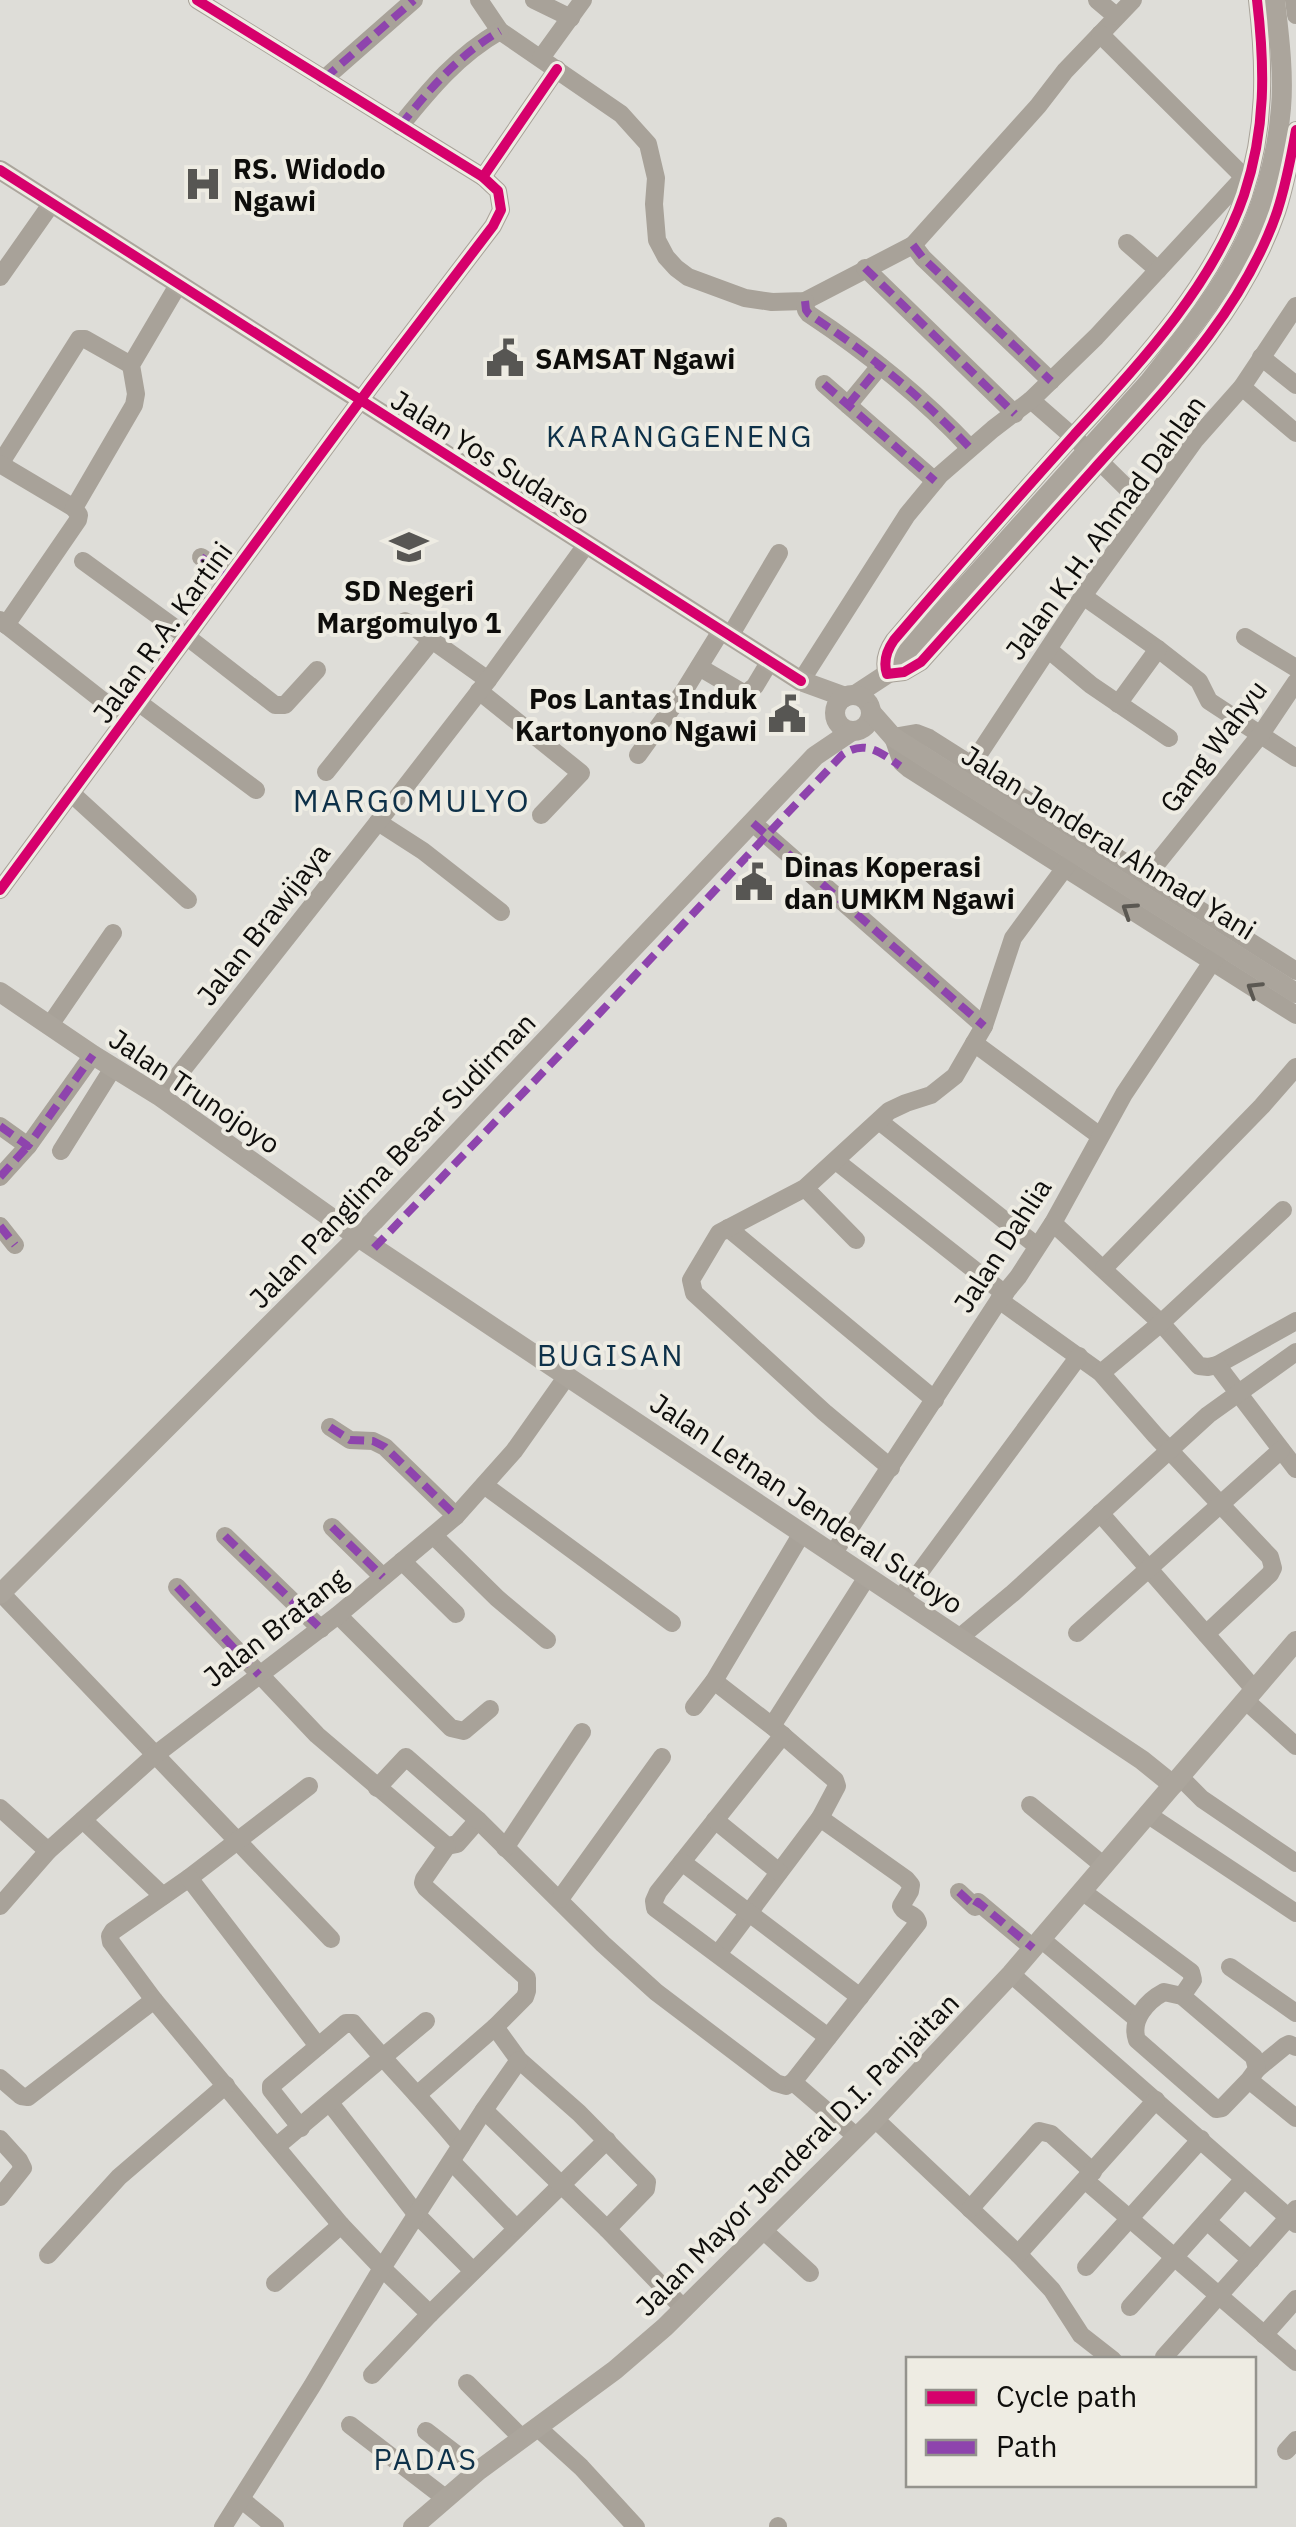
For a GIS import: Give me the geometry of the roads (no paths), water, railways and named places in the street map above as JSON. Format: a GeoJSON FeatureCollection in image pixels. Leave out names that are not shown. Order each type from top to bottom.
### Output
{"type":"FeatureCollection","features":[{"type":"Feature","properties":{"kind":"main road"},"geometry":{"type":"LineString","coordinates":[[853,713],[887,674],[927,615],[1010,550],[1126,393],[1149,382],[1213,311],[1260,205],[1253,179],[1283,152],[1275,0]]}},
{"type":"Feature","properties":{"kind":"main road","name":"Jalan Yos Sudarso"},"geometry":{"type":"LineString","coordinates":[[0,170],[853,713]]}},
{"type":"Feature","properties":{"kind":"main road","name":"Jalan Jenderal Ahmad Yani"},"geometry":{"type":"LineString","coordinates":[[853,713],[966,774],[1070,861],[1141,884],[1221,947],[1296,994]]}},
{"type":"Feature","properties":{"kind":"main road","name":"Jalan Panglima Besar Sudirman"},"geometry":{"type":"LineString","coordinates":[[3,1604],[48,1532],[117,1477],[152,1455],[206,1375],[293,1302],[358,1237],[853,713]]}},
{"type":"Feature","properties":{"kind":"main road","name":"Jalan Trunojoyo"},"geometry":{"type":"LineString","coordinates":[[0,992],[161,1097],[358,1237]]}},
{"type":"Feature","properties":{"kind":"main road","name":"Jalan Letnan Jenderal Sutoyo"},"geometry":{"type":"LineString","coordinates":[[358,1237],[1177,1781]]}},
{"type":"Feature","properties":{"kind":"main road","name":"Jalan Mayor Jenderal D.I. Panjaitan"},"geometry":{"type":"LineString","coordinates":[[414,2527],[478,2471],[615,2370],[764,2231],[875,2120],[1011,1974],[1250,1694],[1292,1653]]}},
{"type":"Feature","properties":{"kind":"street"},"geometry":{"type":"LineString","coordinates":[[197,0],[483,176],[583,0]]}},
{"type":"Feature","properties":{"kind":"street"},"geometry":{"type":"LineString","coordinates":[[324,79],[414,0]]}},
{"type":"Feature","properties":{"kind":"street"},"geometry":{"type":"LineString","coordinates":[[478,0],[500,32],[622,114],[648,144],[656,178],[656,240],[676,268],[688,277],[746,298],[772,302],[805,300],[913,245],[1133,0]]}},
{"type":"Feature","properties":{"kind":"street"},"geometry":{"type":"LineString","coordinates":[[534,0],[570,18]]}},
{"type":"Feature","properties":{"kind":"street"},"geometry":{"type":"LineString","coordinates":[[1097,0],[1116,16]]}},
{"type":"Feature","properties":{"kind":"street"},"geometry":{"type":"LineString","coordinates":[[1126,393],[1222,247],[1253,179],[1263,108],[1257,0]]}},
{"type":"Feature","properties":{"kind":"street"},"geometry":{"type":"LineString","coordinates":[[1294,0],[1296,15]]}},
{"type":"Feature","properties":{"kind":"street"},"geometry":{"type":"LineString","coordinates":[[400,126],[440,77],[478,43],[500,32]]}},
{"type":"Feature","properties":{"kind":"street"},"geometry":{"type":"LineString","coordinates":[[1100,34],[1253,179]]}},
{"type":"Feature","properties":{"kind":"street"},"geometry":{"type":"LineString","coordinates":[[927,615],[1087,449],[1164,394],[1213,311],[1253,266],[1277,212],[1283,152],[1296,130]]}},
{"type":"Feature","properties":{"kind":"street","name":"Jalan R.A. Kartini"},"geometry":{"type":"LineString","coordinates":[[0,890],[494,226],[501,210],[498,191],[483,176]]}},
{"type":"Feature","properties":{"kind":"street"},"geometry":{"type":"LineString","coordinates":[[804,682],[907,515],[935,481],[1052,381],[1158,270],[1253,179]]}},
{"type":"Feature","properties":{"kind":"street"},"geometry":{"type":"LineString","coordinates":[[0,277],[52,204]]}},
{"type":"Feature","properties":{"kind":"street"},"geometry":{"type":"LineString","coordinates":[[1128,243],[1158,270]]}},
{"type":"Feature","properties":{"kind":"street"},"geometry":{"type":"LineString","coordinates":[[913,245],[1052,381]]}},
{"type":"Feature","properties":{"kind":"street"},"geometry":{"type":"LineString","coordinates":[[865,268],[1014,414]]}},
{"type":"Feature","properties":{"kind":"street"},"geometry":{"type":"LineString","coordinates":[[74,508],[134,405],[131,365],[178,284]]}},
{"type":"Feature","properties":{"kind":"street"},"geometry":{"type":"LineString","coordinates":[[805,300],[810,314],[924,401],[970,448]]}},
{"type":"Feature","properties":{"kind":"street","name":"Jalan K.H. Ahmad Dahlan"},"geometry":{"type":"LineString","coordinates":[[966,774],[1083,596],[1195,440],[1242,387],[1296,306]]}},
{"type":"Feature","properties":{"kind":"street"},"geometry":{"type":"LineString","coordinates":[[126,718],[3,622],[79,516],[74,508],[0,464],[79,339],[131,365]]}},
{"type":"Feature","properties":{"kind":"street"},"geometry":{"type":"LineString","coordinates":[[1261,357],[1296,386]]}},
{"type":"Feature","properties":{"kind":"street"},"geometry":{"type":"LineString","coordinates":[[848,405],[880,366]]}},
{"type":"Feature","properties":{"kind":"street"},"geometry":{"type":"LineString","coordinates":[[824,384],[935,481]]}},
{"type":"Feature","properties":{"kind":"street"},"geometry":{"type":"LineString","coordinates":[[1242,387],[1296,432]]}},
{"type":"Feature","properties":{"kind":"street"},"geometry":{"type":"LineString","coordinates":[[1031,400],[1146,507]]}},
{"type":"Feature","properties":{"kind":"street","name":"Jalan Brawijaya"},"geometry":{"type":"LineString","coordinates":[[161,1097],[484,686],[586,544]]}},
{"type":"Feature","properties":{"kind":"street"},"geometry":{"type":"LineString","coordinates":[[887,674],[910,670],[921,662],[1010,550]]}},
{"type":"Feature","properties":{"kind":"street"},"geometry":{"type":"LineString","coordinates":[[638,755],[779,553]]}},
{"type":"Feature","properties":{"kind":"street"},"geometry":{"type":"LineString","coordinates":[[201,557],[230,576]]}},
{"type":"Feature","properties":{"kind":"street"},"geometry":{"type":"LineString","coordinates":[[83,561],[275,705],[285,705],[316,670]]}},
{"type":"Feature","properties":{"kind":"street"},"geometry":{"type":"LineString","coordinates":[[1083,596],[1198,681],[1209,701],[1296,758]]}},
{"type":"Feature","properties":{"kind":"street"},"geometry":{"type":"LineString","coordinates":[[405,621],[432,640],[582,773],[541,815]]}},
{"type":"Feature","properties":{"kind":"street"},"geometry":{"type":"LineString","coordinates":[[1245,637],[1296,668]]}},
{"type":"Feature","properties":{"kind":"street"},"geometry":{"type":"LineString","coordinates":[[326,772],[432,640]]}},
{"type":"Feature","properties":{"kind":"street"},"geometry":{"type":"LineString","coordinates":[[1118,704],[1158,649]]}},
{"type":"Feature","properties":{"kind":"street"},"geometry":{"type":"LineString","coordinates":[[1048,650],[1168,738]]}},
{"type":"Feature","properties":{"kind":"street"},"geometry":{"type":"LineString","coordinates":[[699,666],[746,694],[756,686],[770,661]]}},
{"type":"Feature","properties":{"kind":"street","name":"Gang Wahyu"},"geometry":{"type":"LineString","coordinates":[[1141,884],[1261,734],[1296,682]]}},
{"type":"Feature","properties":{"kind":"street"},"geometry":{"type":"LineString","coordinates":[[138,702],[256,790]]}},
{"type":"Feature","properties":{"kind":"street"},"geometry":{"type":"LineString","coordinates":[[893,737],[902,763],[909,769],[1221,947],[1296,972]]}},
{"type":"Feature","properties":{"kind":"street"},"geometry":{"type":"LineString","coordinates":[[966,774],[1141,884]]}},
{"type":"Feature","properties":{"kind":"street"},"geometry":{"type":"LineString","coordinates":[[71,792],[188,900]]}},
{"type":"Feature","properties":{"kind":"street"},"geometry":{"type":"LineString","coordinates":[[378,822],[423,851],[501,912]]}},
{"type":"Feature","properties":{"kind":"street"},"geometry":{"type":"LineString","coordinates":[[753,822],[979,1034],[1100,1136]]}},
{"type":"Feature","properties":{"kind":"street"},"geometry":{"type":"LineString","coordinates":[[891,1468],[694,1293],[691,1280],[712,1242],[728,1228],[805,1188],[889,1112],[932,1096],[946,1086],[979,1034],[1013,938],[1070,861]]}},
{"type":"Feature","properties":{"kind":"street"},"geometry":{"type":"LineString","coordinates":[[50,1026],[114,933]]}},
{"type":"Feature","properties":{"kind":"street"},"geometry":{"type":"LineString","coordinates":[[1221,947],[1296,1016]]}},
{"type":"Feature","properties":{"kind":"street","name":"Jalan Dahlia"},"geometry":{"type":"LineString","coordinates":[[833,1554],[1053,1223],[1124,1094],[1221,947]]}},
{"type":"Feature","properties":{"kind":"street"},"geometry":{"type":"LineString","coordinates":[[0,1177],[28,1146],[93,1055]]}},
{"type":"Feature","properties":{"kind":"street"},"geometry":{"type":"LineString","coordinates":[[1104,1268],[1296,1067]]}},
{"type":"Feature","properties":{"kind":"street"},"geometry":{"type":"LineString","coordinates":[[61,1151],[113,1068]]}},
{"type":"Feature","properties":{"kind":"street"},"geometry":{"type":"LineString","coordinates":[[879,1120],[1037,1246]]}},
{"type":"Feature","properties":{"kind":"street"},"geometry":{"type":"LineString","coordinates":[[0,1126],[28,1146]]}},
{"type":"Feature","properties":{"kind":"street"},"geometry":{"type":"LineString","coordinates":[[836,1161],[1101,1373],[1270,1558],[1270,1574],[1206,1634]]}},
{"type":"Feature","properties":{"kind":"street"},"geometry":{"type":"LineString","coordinates":[[805,1188],[856,1240]]}},
{"type":"Feature","properties":{"kind":"street"},"geometry":{"type":"LineString","coordinates":[[1101,1373],[1283,1210]]}},
{"type":"Feature","properties":{"kind":"street"},"geometry":{"type":"LineString","coordinates":[[1053,1223],[1161,1322],[1199,1366],[1217,1364],[1296,1320]]}},
{"type":"Feature","properties":{"kind":"street"},"geometry":{"type":"LineString","coordinates":[[0,1226],[15,1245]]}},
{"type":"Feature","properties":{"kind":"street"},"geometry":{"type":"LineString","coordinates":[[728,1228],[934,1400]]}},
{"type":"Feature","properties":{"kind":"street"},"geometry":{"type":"LineString","coordinates":[[959,1638],[1208,1415],[1296,1352]]}},
{"type":"Feature","properties":{"kind":"street"},"geometry":{"type":"LineString","coordinates":[[900,1598],[1080,1356]]}},
{"type":"Feature","properties":{"kind":"street"},"geometry":{"type":"LineString","coordinates":[[1217,1364],[1296,1469]]}},
{"type":"Feature","properties":{"kind":"street","name":"Jalan Bratang"},"geometry":{"type":"LineString","coordinates":[[0,1906],[48,1851],[155,1755],[322,1628],[456,1516],[514,1450],[567,1376]]}},
{"type":"Feature","properties":{"kind":"street"},"geometry":{"type":"LineString","coordinates":[[330,1427],[350,1440],[373,1441],[385,1447],[456,1516]]}},
{"type":"Feature","properties":{"kind":"street"},"geometry":{"type":"LineString","coordinates":[[1077,1633],[1281,1450]]}},
{"type":"Feature","properties":{"kind":"street"},"geometry":{"type":"LineString","coordinates":[[484,1485],[672,1623]]}},
{"type":"Feature","properties":{"kind":"street"},"geometry":{"type":"LineString","coordinates":[[1100,1513],[1206,1634],[1250,1694],[1296,1746]]}},
{"type":"Feature","properties":{"kind":"street"},"geometry":{"type":"LineString","coordinates":[[332,1527],[382,1576]]}},
{"type":"Feature","properties":{"kind":"street"},"geometry":{"type":"LineString","coordinates":[[694,1707],[714,1681],[802,1534]]}},
{"type":"Feature","properties":{"kind":"street"},"geometry":{"type":"LineString","coordinates":[[225,1536],[322,1628]]}},
{"type":"Feature","properties":{"kind":"street"},"geometry":{"type":"LineString","coordinates":[[434,1536],[547,1640]]}},
{"type":"Feature","properties":{"kind":"street"},"geometry":{"type":"LineString","coordinates":[[402,1561],[456,1614]]}},
{"type":"Feature","properties":{"kind":"street"},"geometry":{"type":"LineString","coordinates":[[828,2037],[655,1908],[654,1901],[778,1731],[867,1577]]}},
{"type":"Feature","properties":{"kind":"street"},"geometry":{"type":"LineString","coordinates":[[177,1587],[317,1735],[447,1846]]}},
{"type":"Feature","properties":{"kind":"street"},"geometry":{"type":"LineString","coordinates":[[3,1604],[331,1939]]}},
{"type":"Feature","properties":{"kind":"street"},"geometry":{"type":"LineString","coordinates":[[338,1615],[451,1728],[464,1731],[490,1709]]}},
{"type":"Feature","properties":{"kind":"street"},"geometry":{"type":"LineString","coordinates":[[714,1681],[836,1780],[836,1791],[820,1818],[718,1954]]}},
{"type":"Feature","properties":{"kind":"street"},"geometry":{"type":"LineString","coordinates":[[505,1848],[582,1732]]}},
{"type":"Feature","properties":{"kind":"street"},"geometry":{"type":"LineString","coordinates":[[378,1788],[406,1757],[478,1820],[656,1992],[776,2083],[786,2086],[917,1926],[917,1919],[901,1906],[910,1891],[906,1879],[820,1818]]}},
{"type":"Feature","properties":{"kind":"street"},"geometry":{"type":"LineString","coordinates":[[560,1899],[662,1757]]}},
{"type":"Feature","properties":{"kind":"street"},"geometry":{"type":"LineString","coordinates":[[1177,1781],[1296,1863]]}},
{"type":"Feature","properties":{"kind":"street"},"geometry":{"type":"LineString","coordinates":[[309,1786],[113,1931],[110,1942],[341,2226],[430,2314]]}},
{"type":"Feature","properties":{"kind":"street"},"geometry":{"type":"LineString","coordinates":[[1030,1804],[1104,1866]]}},
{"type":"Feature","properties":{"kind":"street"},"geometry":{"type":"LineString","coordinates":[[0,1808],[48,1851]]}},
{"type":"Feature","properties":{"kind":"street"},"geometry":{"type":"LineString","coordinates":[[1147,1814],[1296,1913]]}},
{"type":"Feature","properties":{"kind":"street"},"geometry":{"type":"LineString","coordinates":[[83,1820],[163,1896]]}},
{"type":"Feature","properties":{"kind":"street"},"geometry":{"type":"LineString","coordinates":[[417,2095],[495,2027],[527,1991],[527,1978],[423,1883],[447,1846],[457,1844],[478,1820]]}},
{"type":"Feature","properties":{"kind":"street"},"geometry":{"type":"LineString","coordinates":[[715,1820],[779,1872]]}},
{"type":"Feature","properties":{"kind":"street"},"geometry":{"type":"LineString","coordinates":[[682,1862],[860,1998]]}},
{"type":"Feature","properties":{"kind":"street"},"geometry":{"type":"LineString","coordinates":[[189,1878],[318,2046]]}},
{"type":"Feature","properties":{"kind":"street"},"geometry":{"type":"LineString","coordinates":[[1082,1891],[1191,1972],[1193,1980],[1182,1996]]}},
{"type":"Feature","properties":{"kind":"street"},"geometry":{"type":"LineString","coordinates":[[959,1892],[1137,2019]]}},
{"type":"Feature","properties":{"kind":"street"},"geometry":{"type":"LineString","coordinates":[[1230,1966],[1296,2013]]}},
{"type":"Feature","properties":{"kind":"street"},"geometry":{"type":"LineString","coordinates":[[1011,1974],[1244,2179],[1294,2216],[1164,2357]]}},
{"type":"Feature","properties":{"kind":"street"},"geometry":{"type":"LineString","coordinates":[[1296,2047],[1284,2046],[1253,2074],[1222,2108],[1216,2109],[1137,2040],[1133,2029],[1156,1996],[1164,1992],[1182,1996],[1254,2056],[1253,2074],[1296,2118]]}},
{"type":"Feature","properties":{"kind":"street"},"geometry":{"type":"LineString","coordinates":[[0,2078],[28,2098],[154,2000]]}},
{"type":"Feature","properties":{"kind":"street"},"geometry":{"type":"LineString","coordinates":[[277,2146],[426,2020]]}},
{"type":"Feature","properties":{"kind":"street"},"geometry":{"type":"LineString","coordinates":[[300,2128],[271,2088],[350,2022],[417,2095],[457,2154],[516,2228]]}},
{"type":"Feature","properties":{"kind":"street"},"geometry":{"type":"LineString","coordinates":[[495,2027],[519,2060],[647,2182],[646,2188],[608,2229]]}},
{"type":"Feature","properties":{"kind":"street"},"geometry":{"type":"LineString","coordinates":[[223,2527],[382,2268],[519,2060]]}},
{"type":"Feature","properties":{"kind":"street"},"geometry":{"type":"LineString","coordinates":[[793,2082],[857,2137]]}},
{"type":"Feature","properties":{"kind":"street"},"geometry":{"type":"LineString","coordinates":[[48,2256],[119,2177],[226,2085]]}},
{"type":"Feature","properties":{"kind":"street"},"geometry":{"type":"LineString","coordinates":[[1018,2254],[1156,2100]]}},
{"type":"Feature","properties":{"kind":"street"},"geometry":{"type":"LineString","coordinates":[[330,2103],[416,2216],[473,2272]]}},
{"type":"Feature","properties":{"kind":"street"},"geometry":{"type":"LineString","coordinates":[[484,2110],[608,2229],[684,2309]]}},
{"type":"Feature","properties":{"kind":"street"},"geometry":{"type":"LineString","coordinates":[[875,2120],[1018,2254],[1052,2290],[1081,2334],[1110,2357]]}},
{"type":"Feature","properties":{"kind":"street"},"geometry":{"type":"LineString","coordinates":[[970,2209],[1039,2131],[1051,2134],[1130,2218],[1296,2362]]}},
{"type":"Feature","properties":{"kind":"street"},"geometry":{"type":"LineString","coordinates":[[0,2138],[23,2168],[0,2197]]}},
{"type":"Feature","properties":{"kind":"street"},"geometry":{"type":"LineString","coordinates":[[1086,2267],[1202,2139]]}},
{"type":"Feature","properties":{"kind":"street"},"geometry":{"type":"LineString","coordinates":[[372,2376],[607,2140]]}},
{"type":"Feature","properties":{"kind":"street"},"geometry":{"type":"LineString","coordinates":[[1130,2307],[1244,2179]]}},
{"type":"Feature","properties":{"kind":"street"},"geometry":{"type":"LineString","coordinates":[[1207,2221],[1251,2260]]}},
{"type":"Feature","properties":{"kind":"street"},"geometry":{"type":"LineString","coordinates":[[275,2283],[341,2226]]}},
{"type":"Feature","properties":{"kind":"street"},"geometry":{"type":"LineString","coordinates":[[764,2231],[810,2272]]}},
{"type":"Feature","properties":{"kind":"street"},"geometry":{"type":"LineString","coordinates":[[1264,2335],[1296,2299]]}},
{"type":"Feature","properties":{"kind":"street"},"geometry":{"type":"LineString","coordinates":[[467,2382],[530,2433],[581,2467],[624,2522]]}},
{"type":"Feature","properties":{"kind":"street"},"geometry":{"type":"LineString","coordinates":[[350,2425],[445,2498]]}},
{"type":"Feature","properties":{"kind":"street"},"geometry":{"type":"LineString","coordinates":[[426,2430],[478,2471]]}},
{"type":"Feature","properties":{"kind":"street"},"geometry":{"type":"LineString","coordinates":[[242,2500],[276,2527]]}},
{"type":"Feature","properties":{"kind":"place","name":"RS. Widodo Ngawi"},"geometry":{"type":"Point","coordinates":[203,184]}},
{"type":"Feature","properties":{"kind":"place","name":"SAMSAT Ngawi"},"geometry":{"type":"Point","coordinates":[505,358]}},
{"type":"Feature","properties":{"kind":"place","name":"SD Negeri Margomulyo 1"},"geometry":{"type":"Point","coordinates":[409,547]}},
{"type":"Feature","properties":{"kind":"place","name":"Pos Lantas Induk Kartonyono Ngawi"},"geometry":{"type":"Point","coordinates":[787,714]}},
{"type":"Feature","properties":{"kind":"place","name":"Dinas Koperasi dan UMKM Ngawi"},"geometry":{"type":"Point","coordinates":[754,882]}},
{"type":"Feature","properties":{"kind":"district","name":"KARANGGENENG"},"geometry":{"type":"Point","coordinates":[680,435]}},
{"type":"Feature","properties":{"kind":"district","name":"MARGOMULYO"},"geometry":{"type":"Point","coordinates":[412,800]}},
{"type":"Feature","properties":{"kind":"district","name":"BUGISAN"},"geometry":{"type":"Point","coordinates":[611,1354]}},
{"type":"Feature","properties":{"kind":"district","name":"PADAS"},"geometry":{"type":"Point","coordinates":[426,2458]}}]}
